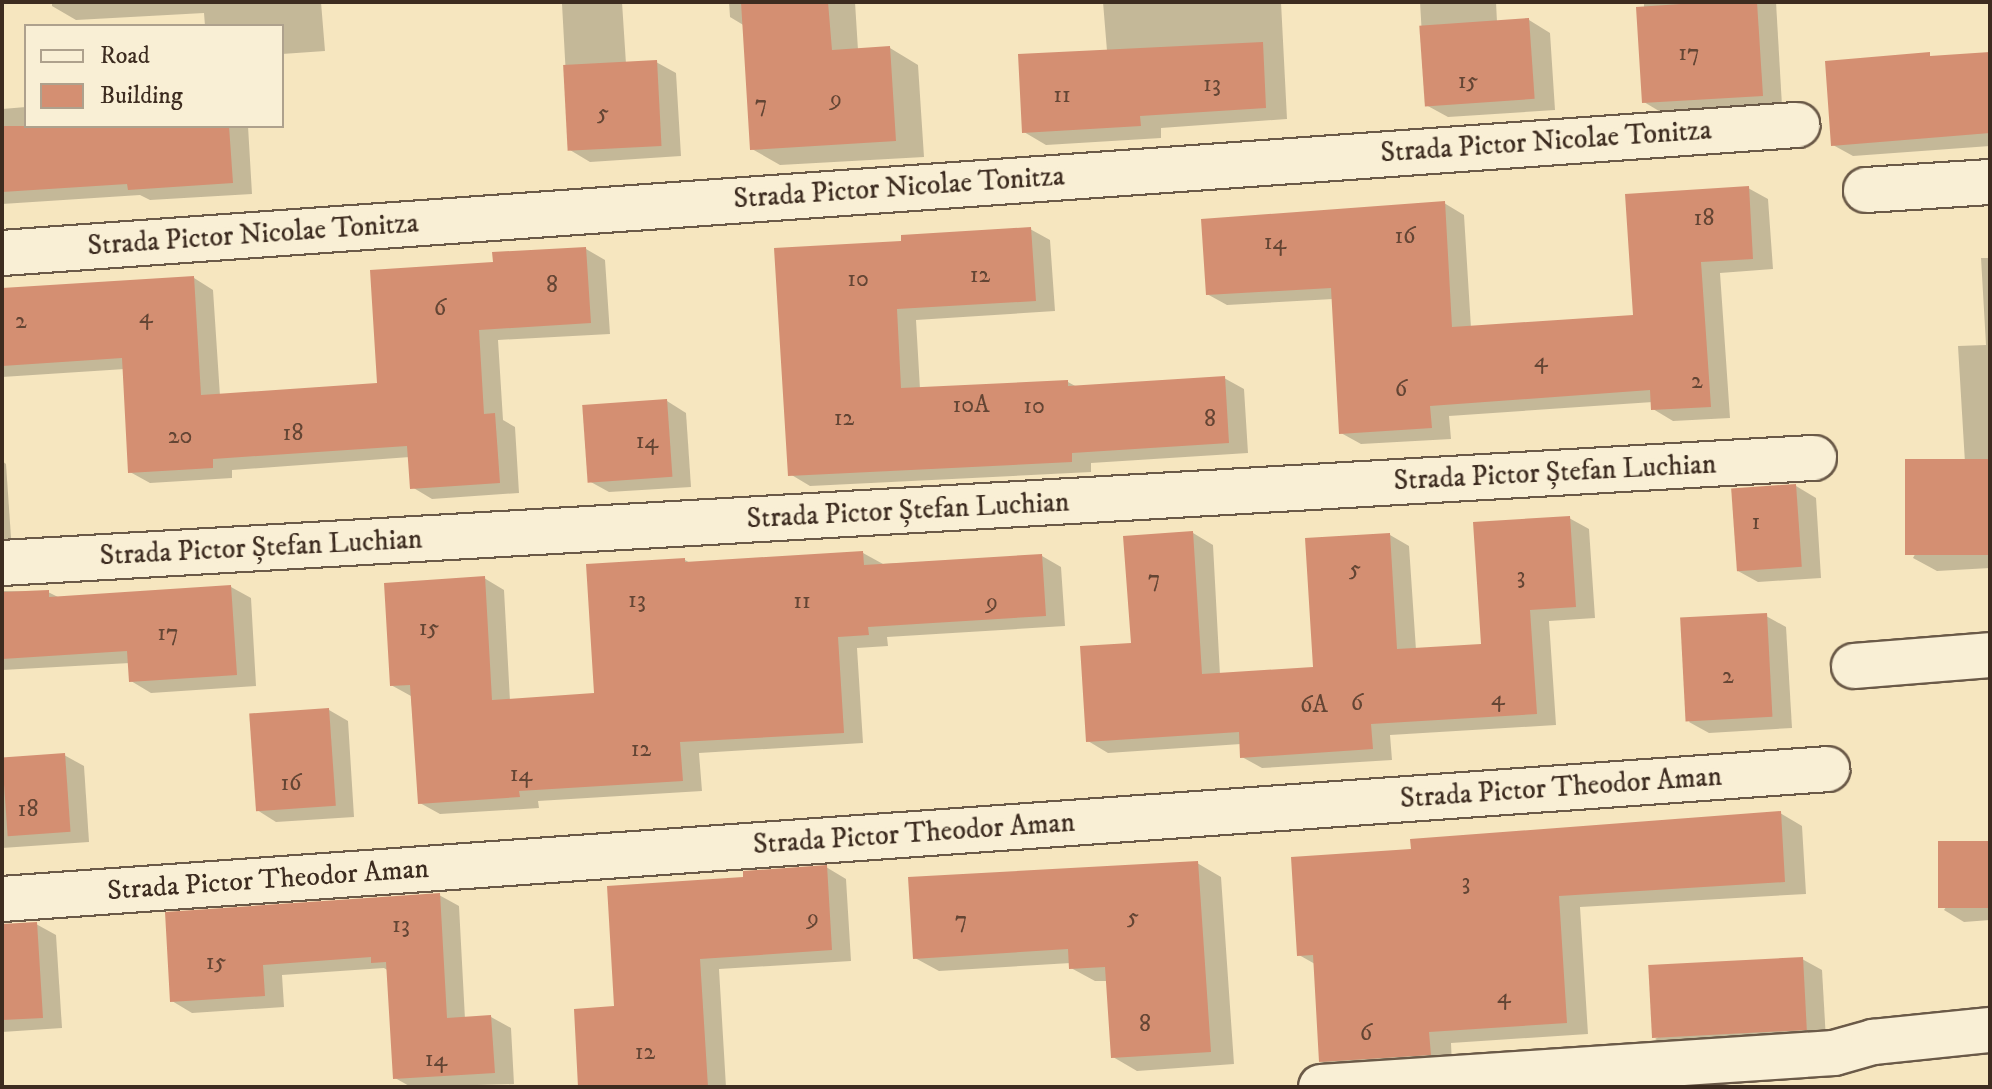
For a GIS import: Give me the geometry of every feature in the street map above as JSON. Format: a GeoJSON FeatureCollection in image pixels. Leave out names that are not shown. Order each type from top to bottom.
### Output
{"type":"FeatureCollection","features":[{"type":"Feature","properties":{"kind":"street","name":"Strada Pictor Nicolae Tonitza"},"geometry":{"type":"LineString","coordinates":[[2,253],[1797,125]]}},
{"type":"Feature","properties":{"kind":"street"},"geometry":{"type":"LineString","coordinates":[[1866,190],[1990,182]]}},
{"type":"Feature","properties":{"kind":"street","name":"Strada Pictor Ștefan Luchian"},"geometry":{"type":"LineString","coordinates":[[2,563],[1814,458]]}},
{"type":"Feature","properties":{"kind":"street"},"geometry":{"type":"LineString","coordinates":[[1854,666],[1990,655]]}},
{"type":"Feature","properties":{"kind":"street","name":"Strada Pictor Theodor Aman"},"geometry":{"type":"LineString","coordinates":[[2,899],[1827,769]]}},
{"type":"Feature","properties":{"kind":"street"},"geometry":{"type":"LineString","coordinates":[[1321,1087],[1836,1070],[1873,1042],[1990,1030]]}},
{"type":"Feature","properties":{"kind":"building"},"geometry":{"type":"Polygon","coordinates":[[[741,2],[828,2],[832,50],[890,46],[896,141],[750,150],[741,2]]]}},
{"type":"Feature","properties":{"kind":"building"},"geometry":{"type":"Polygon","coordinates":[[[1757,2],[1763,96],[1642,103],[1636,7],[1757,2]]]}},
{"type":"Feature","properties":{"kind":"building"},"geometry":{"type":"Polygon","coordinates":[[[1529,18],[1535,99],[1425,106],[1419,26],[1529,18]]]}},
{"type":"Feature","properties":{"kind":"building"},"geometry":{"type":"Polygon","coordinates":[[[1263,42],[1266,108],[1140,116],[1141,126],[1022,133],[1018,54],[1263,42]]]}},
{"type":"Feature","properties":{"kind":"building"},"geometry":{"type":"Polygon","coordinates":[[[1930,52],[1930,56],[1990,52],[1990,133],[1831,146],[1825,61],[1930,52]]]}},
{"type":"Feature","properties":{"kind":"building"},"geometry":{"type":"Polygon","coordinates":[[[657,60],[662,146],[568,151],[563,65],[657,60]]]}},
{"type":"Feature","properties":{"kind":"building"},"geometry":{"type":"Polygon","coordinates":[[[2,126],[229,128],[233,183],[128,190],[127,184],[2,192],[2,126]]]}},
{"type":"Feature","properties":{"kind":"building"},"geometry":{"type":"Polygon","coordinates":[[[1749,186],[1753,259],[1701,262],[1711,407],[1651,410],[1650,390],[1430,406],[1432,428],[1339,434],[1331,288],[1206,295],[1201,219],[1445,201],[1452,327],[1633,315],[1625,194],[1749,186]]]}},
{"type":"Feature","properties":{"kind":"building"},"geometry":{"type":"Polygon","coordinates":[[[1031,227],[1036,301],[897,309],[901,388],[1068,380],[1068,386],[1225,376],[1229,443],[1072,453],[1072,462],[788,476],[774,248],[901,241],[901,235],[1031,227]]]}},
{"type":"Feature","properties":{"kind":"building"},"geometry":{"type":"Polygon","coordinates":[[[586,247],[591,323],[479,330],[484,414],[495,413],[500,483],[410,489],[407,446],[213,459],[213,468],[128,473],[122,358],[2,366],[2,288],[194,276],[201,395],[377,383],[370,270],[493,262],[492,252],[586,247]]]}},
{"type":"Feature","properties":{"kind":"building"},"geometry":{"type":"Polygon","coordinates":[[[667,399],[672,477],[588,483],[582,405],[667,399]]]}},
{"type":"Feature","properties":{"kind":"building"},"geometry":{"type":"Polygon","coordinates":[[[1905,459],[1990,459],[1990,555],[1905,555],[1905,459]]]}},
{"type":"Feature","properties":{"kind":"building"},"geometry":{"type":"Polygon","coordinates":[[[1796,484],[1802,567],[1737,571],[1731,489],[1796,484]]]}},
{"type":"Feature","properties":{"kind":"building"},"geometry":{"type":"Polygon","coordinates":[[[1570,516],[1576,607],[1530,610],[1537,714],[1371,724],[1373,749],[1240,758],[1239,732],[1086,742],[1080,646],[1131,643],[1123,536],[1193,531],[1202,674],[1313,667],[1305,538],[1390,533],[1397,649],[1481,644],[1473,522],[1570,516]]]}},
{"type":"Feature","properties":{"kind":"building"},"geometry":{"type":"Polygon","coordinates":[[[863,551],[864,565],[1042,554],[1046,616],[868,627],[869,635],[838,637],[844,733],[680,742],[683,781],[519,791],[520,797],[418,804],[410,685],[390,686],[384,583],[485,576],[492,700],[594,693],[586,564],[685,558],[685,562],[863,551]]]}},
{"type":"Feature","properties":{"kind":"building"},"geometry":{"type":"Polygon","coordinates":[[[231,585],[237,675],[129,682],[127,651],[2,659],[2,592],[49,590],[49,597],[231,585]]]}},
{"type":"Feature","properties":{"kind":"building"},"geometry":{"type":"Polygon","coordinates":[[[1767,613],[1772,717],[1686,721],[1680,618],[1767,613]]]}},
{"type":"Feature","properties":{"kind":"building"},"geometry":{"type":"Polygon","coordinates":[[[329,708],[336,806],[256,811],[249,714],[329,708]]]}},
{"type":"Feature","properties":{"kind":"building"},"geometry":{"type":"Polygon","coordinates":[[[65,753],[71,832],[8,836],[2,757],[65,753]]]}},
{"type":"Feature","properties":{"kind":"building"},"geometry":{"type":"Polygon","coordinates":[[[1781,811],[1785,882],[1559,896],[1567,1023],[1429,1032],[1431,1055],[1319,1062],[1313,955],[1297,956],[1291,857],[1411,849],[1410,839],[1781,811]]]}},
{"type":"Feature","properties":{"kind":"building"},"geometry":{"type":"Polygon","coordinates":[[[1938,841],[1990,841],[1990,908],[1938,908],[1938,841]]]}},
{"type":"Feature","properties":{"kind":"building"},"geometry":{"type":"Polygon","coordinates":[[[1198,861],[1211,1052],[1111,1058],[1105,967],[1069,969],[1068,949],[913,959],[908,877],[1198,861]]]}},
{"type":"Feature","properties":{"kind":"building"},"geometry":{"type":"Polygon","coordinates":[[[827,865],[832,950],[700,959],[708,1087],[578,1087],[574,1009],[614,1006],[607,886],[743,877],[743,871],[827,865]]]}},
{"type":"Feature","properties":{"kind":"building"},"geometry":{"type":"Polygon","coordinates":[[[440,893],[447,1018],[491,1015],[495,1073],[393,1079],[386,962],[371,963],[371,957],[263,965],[265,996],[170,1002],[165,912],[440,893]]]}},
{"type":"Feature","properties":{"kind":"building"},"geometry":{"type":"Polygon","coordinates":[[[37,922],[43,1018],[2,1020],[2,924],[37,922]]]}},
{"type":"Feature","properties":{"kind":"building"},"geometry":{"type":"Polygon","coordinates":[[[1803,957],[1807,1030],[1652,1038],[1648,965],[1803,957]]]}}]}
